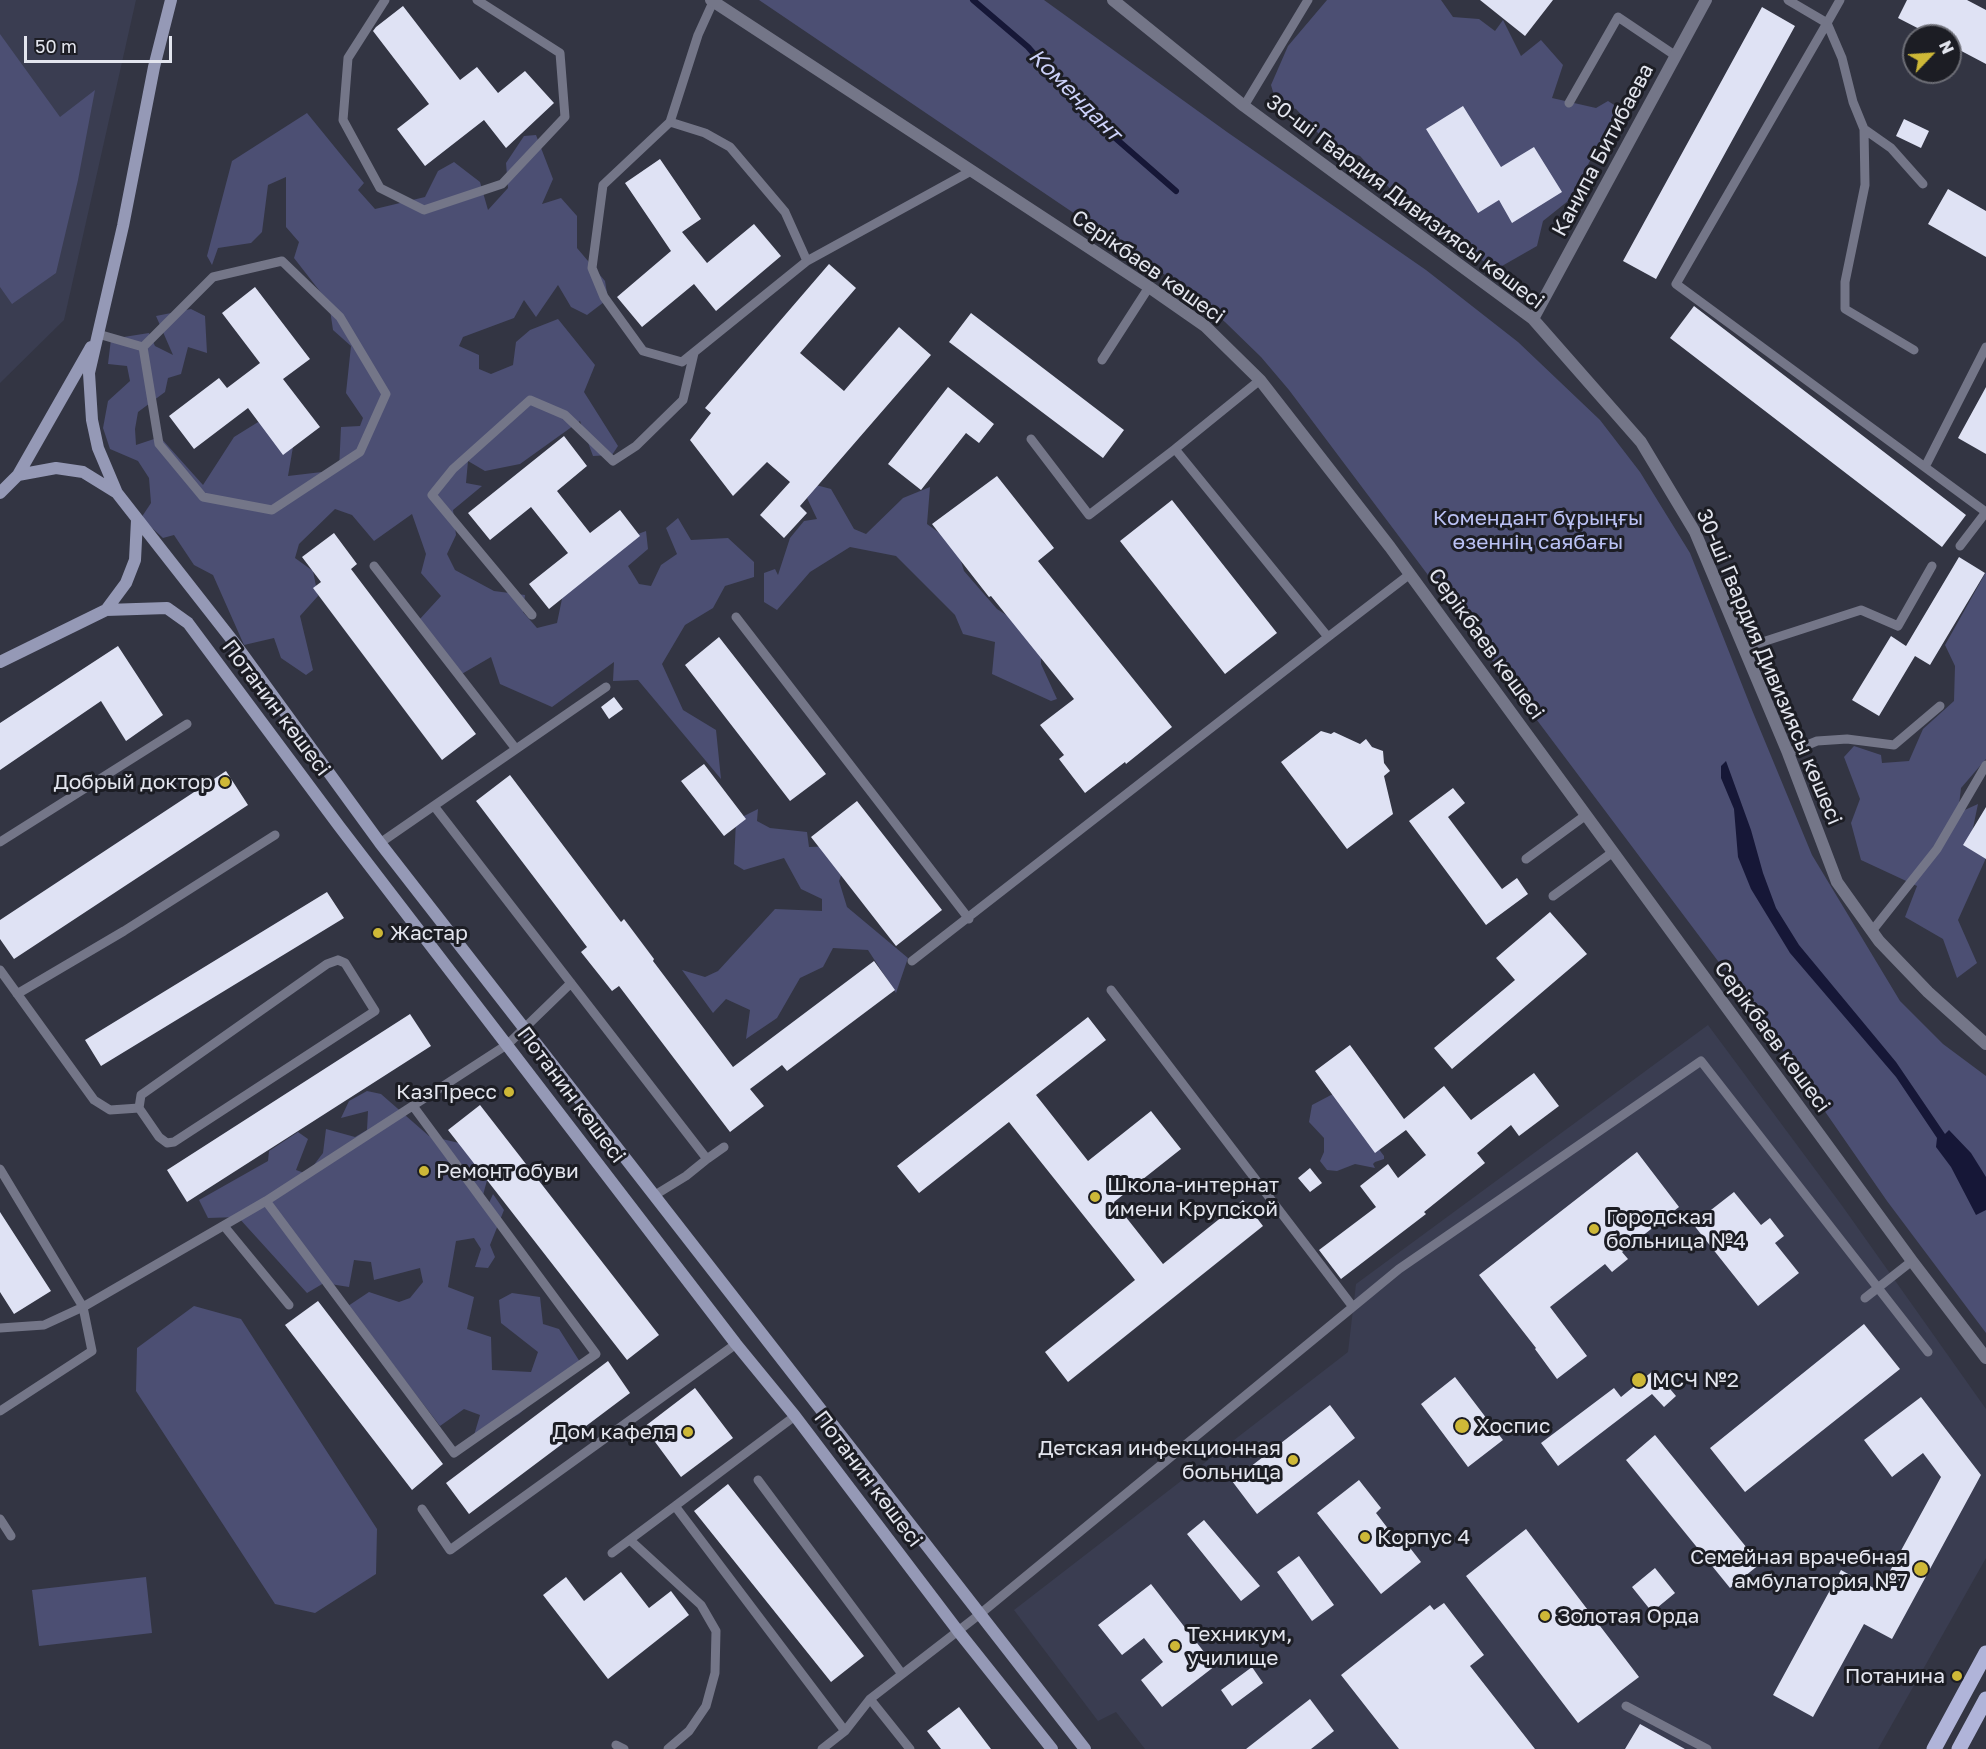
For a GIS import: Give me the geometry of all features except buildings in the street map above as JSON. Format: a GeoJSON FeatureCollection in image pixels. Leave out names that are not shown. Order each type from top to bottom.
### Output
{"type":"FeatureCollection","features":[{"type":"Feature","properties":{"kind":"main road"},"geometry":{"type":"LineString","coordinates":[[117,493],[98,448],[92,420],[89,373],[123,226],[154,67],[171,0]]}},
{"type":"Feature","properties":{"kind":"main road"},"geometry":{"type":"LineString","coordinates":[[0,493],[18,475],[98,334]]}},
{"type":"Feature","properties":{"kind":"main road"},"geometry":{"type":"LineString","coordinates":[[18,475],[56,468],[83,472],[117,493]]}},
{"type":"Feature","properties":{"kind":"main road","name":"Потанин көшесі"},"geometry":{"type":"LineString","coordinates":[[117,493],[236,645],[380,843],[1085,1749]]}},
{"type":"Feature","properties":{"kind":"main road"},"geometry":{"type":"LineString","coordinates":[[106,610],[126,583],[135,560],[137,520]]}},
{"type":"Feature","properties":{"kind":"main road","name":"Потанин көшесі"},"geometry":{"type":"LineString","coordinates":[[0,662],[106,610],[167,608],[188,623],[339,826],[736,1344],[795,1416],[958,1631],[1052,1749]]}},
{"type":"Feature","properties":{"kind":"main road"},"geometry":{"type":"LineString","coordinates":[[1934,1749],[1986,1653]]}},
{"type":"Feature","properties":{"kind":"main road"},"geometry":{"type":"LineString","coordinates":[[1959,1749],[1986,1699]]}},
{"type":"Feature","properties":{"kind":"street","name":"30-ші Гвардия Дивизиясы көшесі"},"geometry":{"type":"LineString","coordinates":[[1113,0],[1244,106],[1533,319],[1641,442],[1695,531],[1788,753],[1838,882],[1879,941],[1928,992],[1986,1044]]}},
{"type":"Feature","properties":{"kind":"street","name":"Канипа Битибаева"},"geometry":{"type":"LineString","coordinates":[[1533,319],[1706,0]]}},
{"type":"Feature","properties":{"kind":"street","name":"Серікбаев көшесі"},"geometry":{"type":"LineString","coordinates":[[712,1],[1149,287],[1205,326],[1260,380],[1410,574],[1912,1261],[1986,1358]]}},
{"type":"Feature","properties":{"kind":"lane"},"geometry":{"type":"LineString","coordinates":[[385,0],[348,58],[343,120],[380,188],[424,210],[502,184],[565,117],[560,53],[477,0]]}},
{"type":"Feature","properties":{"kind":"lane"},"geometry":{"type":"LineString","coordinates":[[1244,106],[1308,0]]}},
{"type":"Feature","properties":{"kind":"lane"},"geometry":{"type":"LineString","coordinates":[[1788,0],[1827,23],[1842,58],[1853,102],[1864,129],[1865,185],[1845,282],[1845,309],[1914,350]]}},
{"type":"Feature","properties":{"kind":"lane"},"geometry":{"type":"LineString","coordinates":[[1840,0],[1676,284],[1986,512],[1960,546]]}},
{"type":"Feature","properties":{"kind":"lane"},"geometry":{"type":"LineString","coordinates":[[712,1],[698,35],[670,122],[603,185],[592,268],[604,297],[643,351],[682,362],[807,261],[971,171]]}},
{"type":"Feature","properties":{"kind":"lane"},"geometry":{"type":"LineString","coordinates":[[1569,103],[1618,17],[1676,56]]}},
{"type":"Feature","properties":{"kind":"lane"},"geometry":{"type":"LineString","coordinates":[[670,122],[705,133],[730,147],[785,212],[807,261]]}},
{"type":"Feature","properties":{"kind":"lane"},"geometry":{"type":"LineString","coordinates":[[1864,129],[1891,148],[1923,184]]}},
{"type":"Feature","properties":{"kind":"lane"},"geometry":{"type":"LineString","coordinates":[[282,261],[340,316],[386,394],[360,452],[272,510],[203,497],[159,444],[143,347],[213,277],[282,261]]}},
{"type":"Feature","properties":{"kind":"lane"},"geometry":{"type":"LineString","coordinates":[[1102,360],[1149,287]]}},
{"type":"Feature","properties":{"kind":"lane"},"geometry":{"type":"LineString","coordinates":[[98,334],[143,347]]}},
{"type":"Feature","properties":{"kind":"lane"},"geometry":{"type":"LineString","coordinates":[[1924,466],[1986,347]]}},
{"type":"Feature","properties":{"kind":"lane"},"geometry":{"type":"LineString","coordinates":[[532,615],[432,495],[453,469],[530,400],[565,415],[613,461],[636,446],[683,400],[693,353]]}},
{"type":"Feature","properties":{"kind":"lane"},"geometry":{"type":"LineString","coordinates":[[1031,439],[1089,515],[1260,380]]}},
{"type":"Feature","properties":{"kind":"lane"},"geometry":{"type":"LineString","coordinates":[[1175,449],[1328,637]]}},
{"type":"Feature","properties":{"kind":"lane"},"geometry":{"type":"LineString","coordinates":[[374,566],[516,749]]}},
{"type":"Feature","properties":{"kind":"lane"},"geometry":{"type":"LineString","coordinates":[[1744,648],[1861,610],[1898,626],[1932,566]]}},
{"type":"Feature","properties":{"kind":"lane"},"geometry":{"type":"LineString","coordinates":[[912,961],[969,919],[1410,574]]}},
{"type":"Feature","properties":{"kind":"lane"},"geometry":{"type":"LineString","coordinates":[[736,617],[969,919]]}},
{"type":"Feature","properties":{"kind":"lane"},"geometry":{"type":"LineString","coordinates":[[380,843],[606,687]]}},
{"type":"Feature","properties":{"kind":"lane"},"geometry":{"type":"LineString","coordinates":[[1788,753],[1818,741],[1847,739],[1894,745],[1940,706]]}},
{"type":"Feature","properties":{"kind":"lane"},"geometry":{"type":"LineString","coordinates":[[0,843],[187,724]]}},
{"type":"Feature","properties":{"kind":"lane"},"geometry":{"type":"LineString","coordinates":[[1872,931],[1937,849],[1986,765]]}},
{"type":"Feature","properties":{"kind":"lane"},"geometry":{"type":"LineString","coordinates":[[434,806],[707,1159]]}},
{"type":"Feature","properties":{"kind":"lane"},"geometry":{"type":"LineString","coordinates":[[1526,859],[1586,815]]}},
{"type":"Feature","properties":{"kind":"lane"},"geometry":{"type":"LineString","coordinates":[[17,994],[124,931],[275,835]]}},
{"type":"Feature","properties":{"kind":"lane"},"geometry":{"type":"LineString","coordinates":[[1553,896],[1613,852]]}},
{"type":"Feature","properties":{"kind":"lane"},"geometry":{"type":"LineString","coordinates":[[338,960],[345,963],[375,1011],[174,1142],[167,1143],[159,1137],[139,1108],[141,1095],[327,963],[338,960]]}},
{"type":"Feature","properties":{"kind":"lane"},"geometry":{"type":"LineString","coordinates":[[0,970],[94,1100],[110,1110],[139,1108]]}},
{"type":"Feature","properties":{"kind":"lane"},"geometry":{"type":"LineString","coordinates":[[1,1326],[44,1325],[83,1307],[266,1201],[508,1044],[571,983]]}},
{"type":"Feature","properties":{"kind":"lane"},"geometry":{"type":"LineString","coordinates":[[1111,990],[1353,1307]]}},
{"type":"Feature","properties":{"kind":"lane"},"geometry":{"type":"LineString","coordinates":[[824,1749],[845,1731],[870,1700],[980,1614],[1399,1269],[1701,1061],[1928,1352]]}},
{"type":"Feature","properties":{"kind":"lane"},"geometry":{"type":"LineString","coordinates":[[266,1201],[454,1453],[596,1354],[413,1106]]}},
{"type":"Feature","properties":{"kind":"lane"},"geometry":{"type":"LineString","coordinates":[[655,1195],[724,1148]]}},
{"type":"Feature","properties":{"kind":"lane"},"geometry":{"type":"LineString","coordinates":[[0,1169],[83,1307],[92,1351],[0,1411]]}},
{"type":"Feature","properties":{"kind":"lane"},"geometry":{"type":"LineString","coordinates":[[224,1226],[289,1305]]}},
{"type":"Feature","properties":{"kind":"lane"},"geometry":{"type":"LineString","coordinates":[[1865,1298],[1912,1261]]}},
{"type":"Feature","properties":{"kind":"lane"},"geometry":{"type":"LineString","coordinates":[[422,1509],[450,1550],[736,1344]]}},
{"type":"Feature","properties":{"kind":"lane"},"geometry":{"type":"LineString","coordinates":[[612,1553],[795,1416]]}},
{"type":"Feature","properties":{"kind":"lane"},"geometry":{"type":"LineString","coordinates":[[758,1480],[902,1674]]}},
{"type":"Feature","properties":{"kind":"lane"},"geometry":{"type":"LineString","coordinates":[[675,1506],[845,1731]]}},
{"type":"Feature","properties":{"kind":"lane"},"geometry":{"type":"LineString","coordinates":[[0,1519],[10,1536]]}},
{"type":"Feature","properties":{"kind":"lane"},"geometry":{"type":"LineString","coordinates":[[630,1540],[701,1605],[716,1631],[715,1673],[706,1706],[689,1731],[668,1749]]}},
{"type":"Feature","properties":{"kind":"lane"},"geometry":{"type":"LineString","coordinates":[[870,1700],[910,1749]]}},
{"type":"Feature","properties":{"kind":"lane"},"geometry":{"type":"LineString","coordinates":[[1626,1706],[1707,1749]]}},
{"type":"Feature","properties":{"kind":"shaded area"},"geometry":{"type":"Polygon","coordinates":[[[0,0],[136,0],[64,320],[0,383],[0,0]]]}},
{"type":"Feature","properties":{"kind":"shaded area"},"geometry":{"type":"Polygon","coordinates":[[[1726,761],[1776,908],[1799,945],[1896,1062],[1945,1134],[1949,1130],[1971,1153],[1986,1177],[1986,1210],[1976,1215],[1951,1167],[1936,1147],[1937,1138],[1896,1077],[1790,953],[1751,889],[1738,857],[1734,809],[1721,778],[1721,766],[1726,761]]]}},
{"type":"Feature","properties":{"kind":"shaded area","name":"МСЧ №2"},"geometry":{"type":"Polygon","coordinates":[[[1708,1025],[1843,1207],[1986,1409],[1986,1558],[1878,1749],[1145,1749],[1116,1712],[1098,1721],[1014,1610],[1348,1352],[1356,1284],[1708,1025]]]}},
{"type":"Feature","properties":{"kind":"green space","name":"Комендант бұрыңғы өзеннің саябағы"},"geometry":{"type":"Polygon","coordinates":[[[759,0],[1044,0],[1227,132],[1426,270],[1518,342],[1600,420],[1640,472],[1690,553],[1812,855],[1900,1001],[1943,1044],[1986,1076],[1986,1333],[1887,1201],[1754,1009],[1289,390],[1261,357],[1225,322],[1183,287],[759,0]]]}},
{"type":"Feature","properties":{"kind":"green space"},"geometry":{"type":"Polygon","coordinates":[[[1327,0],[1441,0],[1453,17],[1479,19],[1495,31],[1503,20],[1521,56],[1541,40],[1563,65],[1552,98],[1596,108],[1608,101],[1619,108],[1568,201],[1543,221],[1537,246],[1495,270],[1396,195],[1360,156],[1330,146],[1296,109],[1276,102],[1271,85],[1288,46],[1327,0]]]}},
{"type":"Feature","properties":{"kind":"green space"},"geometry":{"type":"Polygon","coordinates":[[[0,34],[60,117],[95,90],[78,180],[56,273],[12,304],[0,287],[0,34]]]}},
{"type":"Feature","properties":{"kind":"green space"},"geometry":{"type":"Polygon","coordinates":[[[307,113],[364,183],[358,190],[375,209],[425,197],[438,171],[454,162],[480,182],[488,210],[508,188],[506,163],[524,136],[536,135],[553,179],[542,204],[561,198],[577,216],[577,248],[605,281],[608,299],[587,315],[571,307],[558,285],[536,317],[524,300],[514,318],[463,337],[459,346],[479,355],[479,369],[491,374],[513,365],[516,342],[530,330],[558,319],[595,365],[584,392],[618,446],[612,455],[593,456],[580,421],[520,464],[485,471],[468,461],[466,483],[482,486],[453,510],[456,535],[447,554],[455,570],[494,591],[525,595],[523,612],[537,628],[557,623],[564,589],[614,543],[646,531],[648,549],[628,566],[639,584],[651,586],[661,565],[677,554],[666,528],[678,518],[691,540],[728,538],[754,562],[754,577],[725,586],[713,608],[685,625],[662,664],[683,710],[716,730],[721,779],[638,680],[613,681],[614,662],[552,707],[500,684],[491,657],[460,675],[419,620],[441,596],[421,573],[426,554],[412,514],[374,541],[352,515],[335,509],[299,544],[295,558],[313,571],[318,596],[300,616],[313,670],[306,675],[281,658],[274,638],[244,645],[213,575],[194,565],[174,535],[163,538],[141,518],[151,503],[149,478],[138,461],[110,449],[103,428],[108,401],[130,381],[127,366],[108,364],[111,339],[149,333],[155,346],[173,355],[156,316],[191,309],[205,316],[207,353],[188,347],[181,374],[168,378],[165,392],[138,412],[135,429],[136,445],[160,437],[203,485],[234,437],[263,419],[294,441],[288,476],[339,470],[341,427],[360,426],[363,418],[346,393],[351,346],[333,330],[329,303],[294,258],[299,242],[286,227],[286,177],[268,185],[262,232],[251,243],[218,248],[212,265],[207,256],[232,161],[307,113]]]}},
{"type":"Feature","properties":{"kind":"green space"},"geometry":{"type":"Polygon","coordinates":[[[816,485],[831,489],[854,529],[866,534],[903,498],[930,487],[927,524],[956,545],[964,571],[997,609],[1041,637],[1041,664],[1057,699],[1051,701],[992,674],[995,642],[963,634],[955,615],[896,556],[850,547],[810,572],[777,610],[764,602],[764,573],[775,569],[778,575],[790,538],[804,521],[817,519],[807,498],[816,485]]]}},
{"type":"Feature","properties":{"kind":"green space"},"geometry":{"type":"Polygon","coordinates":[[[1986,572],[1986,759],[1961,788],[1958,813],[1978,804],[1969,847],[1986,858],[1958,920],[1977,963],[1957,978],[1943,939],[1905,917],[1917,886],[1861,860],[1851,823],[1860,799],[1844,757],[1854,746],[1881,755],[1882,763],[1909,761],[1923,729],[1954,701],[1955,666],[1945,645],[1986,572]]]}},
{"type":"Feature","properties":{"kind":"green space"},"geometry":{"type":"Polygon","coordinates":[[[758,809],[757,821],[770,828],[807,832],[809,847],[836,846],[846,863],[839,881],[847,907],[908,958],[896,993],[868,950],[833,948],[823,967],[800,978],[777,1018],[746,1039],[750,1010],[726,999],[713,1013],[682,970],[705,977],[718,971],[775,909],[822,911],[822,899],[801,889],[784,858],[744,870],[734,864],[736,820],[758,809]]]}},
{"type":"Feature","properties":{"kind":"green space"},"geometry":{"type":"Polygon","coordinates":[[[367,1091],[381,1094],[429,1136],[472,1146],[490,1169],[482,1199],[489,1203],[493,1194],[504,1210],[490,1245],[495,1257],[488,1268],[475,1267],[481,1249],[474,1238],[456,1241],[448,1287],[474,1297],[467,1329],[491,1337],[492,1370],[531,1372],[538,1352],[501,1323],[499,1300],[512,1293],[540,1297],[543,1324],[559,1329],[580,1362],[519,1414],[472,1442],[480,1415],[464,1409],[440,1426],[348,1306],[369,1292],[399,1302],[410,1298],[423,1282],[420,1268],[374,1280],[371,1262],[354,1260],[349,1287],[324,1283],[307,1293],[238,1217],[208,1218],[199,1200],[268,1161],[269,1151],[298,1132],[308,1139],[296,1170],[307,1174],[323,1153],[326,1129],[355,1137],[367,1130],[368,1111],[341,1118],[349,1101],[367,1091]]]}},
{"type":"Feature","properties":{"kind":"green space"},"geometry":{"type":"Polygon","coordinates":[[[1344,1092],[1384,1156],[1384,1159],[1373,1164],[1375,1168],[1355,1164],[1337,1171],[1327,1170],[1320,1161],[1324,1152],[1324,1138],[1309,1122],[1312,1105],[1331,1095],[1344,1092]]]}},
{"type":"Feature","properties":{"kind":"green space"},"geometry":{"type":"Polygon","coordinates":[[[194,1306],[241,1319],[377,1529],[376,1574],[315,1613],[275,1604],[136,1391],[137,1348],[194,1306]]]}},
{"type":"Feature","properties":{"kind":"green space"},"geometry":{"type":"Polygon","coordinates":[[[146,1577],[152,1633],[39,1646],[32,1590],[146,1577]]]}},
{"type":"Feature","properties":{"kind":"waterway","name":"Комендант"},"geometry":{"type":"LineString","coordinates":[[973,0],[1028,47],[1082,109],[1176,191]]}},
{"type":"Feature","properties":{"kind":"place","name":"Добрый доктор"},"geometry":{"type":"Point","coordinates":[225,782]}},
{"type":"Feature","properties":{"kind":"place","name":"Жастар"},"geometry":{"type":"Point","coordinates":[378,933]}},
{"type":"Feature","properties":{"kind":"place","name":"КазПресс"},"geometry":{"type":"Point","coordinates":[509,1092]}},
{"type":"Feature","properties":{"kind":"place","name":"Ремонт обуви"},"geometry":{"type":"Point","coordinates":[424,1171]}},
{"type":"Feature","properties":{"kind":"place","name":"Школа-интернат имени Крупской"},"geometry":{"type":"Point","coordinates":[1095,1197]}},
{"type":"Feature","properties":{"kind":"place","name":"Городская больница №4"},"geometry":{"type":"Point","coordinates":[1594,1229]}},
{"type":"Feature","properties":{"kind":"place","name":"МСЧ №2"},"geometry":{"type":"Point","coordinates":[1639,1380]}},
{"type":"Feature","properties":{"kind":"place","name":"Хоспис"},"geometry":{"type":"Point","coordinates":[1462,1426]}},
{"type":"Feature","properties":{"kind":"place","name":"Дом кафеля"},"geometry":{"type":"Point","coordinates":[688,1432]}},
{"type":"Feature","properties":{"kind":"place","name":"Детская инфекционная больница"},"geometry":{"type":"Point","coordinates":[1293,1460]}},
{"type":"Feature","properties":{"kind":"place","name":"Корпус 4"},"geometry":{"type":"Point","coordinates":[1365,1537]}},
{"type":"Feature","properties":{"kind":"place","name":"Семейная врачебная амбулатория №7"},"geometry":{"type":"Point","coordinates":[1921,1569]}},
{"type":"Feature","properties":{"kind":"place","name":"Золотая Орда"},"geometry":{"type":"Point","coordinates":[1545,1616]}},
{"type":"Feature","properties":{"kind":"place","name":"Техникум, училище"},"geometry":{"type":"Point","coordinates":[1175,1646]}},
{"type":"Feature","properties":{"kind":"place","name":"Потанина"},"geometry":{"type":"Point","coordinates":[1957,1676]}}]}
